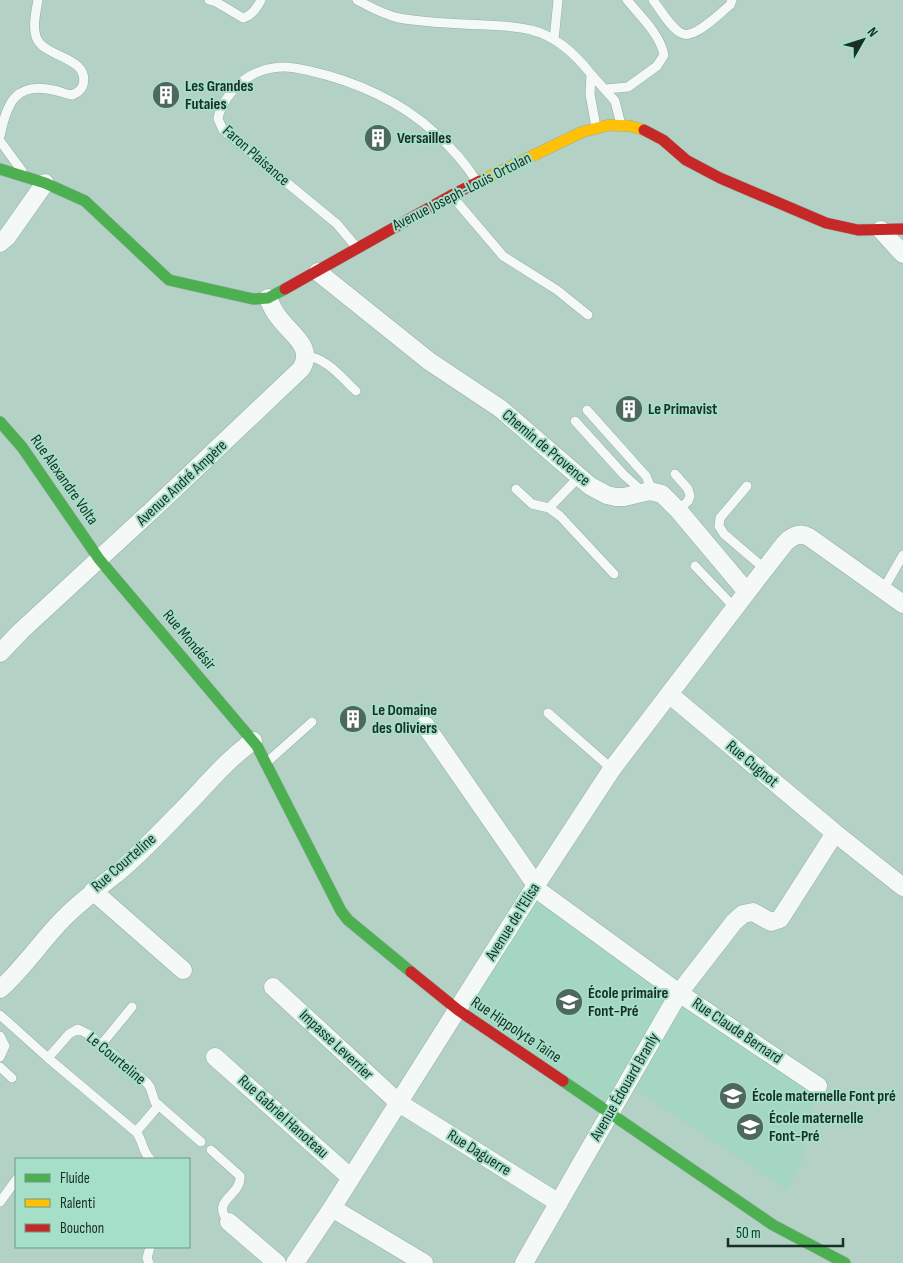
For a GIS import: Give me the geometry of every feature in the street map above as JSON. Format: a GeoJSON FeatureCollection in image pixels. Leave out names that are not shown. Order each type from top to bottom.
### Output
{"type":"FeatureCollection","features":[{"type":"Feature","properties":{"kind":"street","name":"Avenue Joseph-Louis Ortolan"},"geometry":{"type":"LineString","coordinates":[[0,170],[45,183],[85,200],[169,280],[248,299],[268,298],[318,272],[452,195],[562,141],[596,127],[621,125],[650,132],[663,140],[686,160],[720,178],[826,223],[848,228],[903,229]]}},
{"type":"Feature","properties":{"kind":"street"},"geometry":{"type":"LineString","coordinates":[[0,243],[45,183]]}},
{"type":"Feature","properties":{"kind":"street"},"geometry":{"type":"LineString","coordinates":[[881,230],[903,254]]}},
{"type":"Feature","properties":{"kind":"street","name":"Chemin de Provence"},"geometry":{"type":"LineString","coordinates":[[318,272],[421,356],[487,399],[594,489],[607,496],[624,497],[646,491]]}},
{"type":"Feature","properties":{"kind":"street"},"geometry":{"type":"LineString","coordinates":[[268,298],[279,318],[302,343],[305,356]]}},
{"type":"Feature","properties":{"kind":"street","name":"Avenue André Ampère"},"geometry":{"type":"LineString","coordinates":[[0,653],[21,631],[296,374],[303,365],[305,356]]}},
{"type":"Feature","properties":{"kind":"street","name":"Rue Alexandre Volta"},"geometry":{"type":"LineString","coordinates":[[0,422],[22,447],[99,559]]}},
{"type":"Feature","properties":{"kind":"street"},"geometry":{"type":"LineString","coordinates":[[646,491],[662,494],[678,510],[747,592],[789,539],[798,534],[805,534],[903,604]]}},
{"type":"Feature","properties":{"kind":"street","name":"Rue Mondésir"},"geometry":{"type":"LineString","coordinates":[[99,559],[253,742]]}},
{"type":"Feature","properties":{"kind":"street","name":"Avenue de l'Elisa"},"geometry":{"type":"LineString","coordinates":[[296,1263],[612,769],[747,592]]}},
{"type":"Feature","properties":{"kind":"street","name":"Rue Cugnot"},"geometry":{"type":"LineString","coordinates":[[669,694],[835,833],[903,887]]}},
{"type":"Feature","properties":{"kind":"street","name":"Rue Claude Bernard"},"geometry":{"type":"LineString","coordinates":[[425,725],[536,886],[679,993],[818,1086]]}},
{"type":"Feature","properties":{"kind":"street","name":"Rue Hippolyte Taine"},"geometry":{"type":"LineString","coordinates":[[253,742],[266,763],[344,916],[356,927],[458,1010],[773,1225],[845,1263]]}},
{"type":"Feature","properties":{"kind":"street","name":"Rue Courteline"},"geometry":{"type":"LineString","coordinates":[[0,989],[24,965],[64,918],[93,891],[128,863],[179,814],[233,757],[253,742]]}},
{"type":"Feature","properties":{"kind":"street","name":"Avenue Édouard Branly"},"geometry":{"type":"LineString","coordinates":[[524,1263],[679,993],[740,916],[746,912],[753,912],[768,921],[774,922],[780,919],[835,833]]}},
{"type":"Feature","properties":{"kind":"street"},"geometry":{"type":"LineString","coordinates":[[93,891],[184,970]]}},
{"type":"Feature","properties":{"kind":"street","name":"Impasse Leverrier"},"geometry":{"type":"LineString","coordinates":[[273,987],[399,1103]]}},
{"type":"Feature","properties":{"kind":"street","name":"Rue Gabriel Hanoteau"},"geometry":{"type":"LineString","coordinates":[[215,1057],[351,1178]]}},
{"type":"Feature","properties":{"kind":"street","name":"Rue Daguerre"},"geometry":{"type":"LineString","coordinates":[[399,1103],[559,1203]]}},
{"type":"Feature","properties":{"kind":"street"},"geometry":{"type":"LineString","coordinates":[[332,1208],[424,1263]]}},
{"type":"Feature","properties":{"kind":"street"},"geometry":{"type":"LineString","coordinates":[[229,1222],[278,1263]]}},
{"type":"Feature","properties":{"kind":"lane"},"geometry":{"type":"LineString","coordinates":[[0,136],[8,106],[18,93],[38,88],[58,90],[72,95],[78,92],[82,86],[82,75],[76,65],[46,49],[37,38],[35,25],[38,0]]}},
{"type":"Feature","properties":{"kind":"lane"},"geometry":{"type":"LineString","coordinates":[[210,0],[243,18],[246,18],[256,9],[261,0]]}},
{"type":"Feature","properties":{"kind":"lane"},"geometry":{"type":"LineString","coordinates":[[357,0],[398,18],[513,27],[532,30],[554,40],[576,56],[606,89],[615,101],[621,125]]}},
{"type":"Feature","properties":{"kind":"lane"},"geometry":{"type":"LineString","coordinates":[[554,40],[558,0]]}},
{"type":"Feature","properties":{"kind":"lane"},"geometry":{"type":"LineString","coordinates":[[606,89],[628,87],[657,66],[664,55],[655,35],[627,0]]}},
{"type":"Feature","properties":{"kind":"lane"},"geometry":{"type":"LineString","coordinates":[[653,0],[677,30],[686,36],[703,28],[730,6],[732,0]]}},
{"type":"Feature","properties":{"kind":"lane","name":"Faron Plaisance"},"geometry":{"type":"LineString","coordinates":[[358,248],[337,224],[223,130],[218,119],[224,102],[234,89],[249,76],[272,68],[295,67],[330,76],[368,90],[416,117],[435,132],[455,153],[477,182]]}},
{"type":"Feature","properties":{"kind":"lane"},"geometry":{"type":"LineString","coordinates":[[591,74],[590,94],[596,127]]}},
{"type":"Feature","properties":{"kind":"lane"},"geometry":{"type":"LineString","coordinates":[[0,141],[20,167],[22,176]]}},
{"type":"Feature","properties":{"kind":"lane"},"geometry":{"type":"LineString","coordinates":[[452,195],[504,256],[557,290],[588,315]]}},
{"type":"Feature","properties":{"kind":"lane"},"geometry":{"type":"LineString","coordinates":[[305,356],[315,357],[323,361],[356,391]]}},
{"type":"Feature","properties":{"kind":"lane"},"geometry":{"type":"LineString","coordinates":[[575,421],[624,475],[646,491],[650,483],[646,476],[587,410]]}},
{"type":"Feature","properties":{"kind":"lane"},"geometry":{"type":"LineString","coordinates":[[675,474],[688,489],[690,496],[688,501],[678,510]]}},
{"type":"Feature","properties":{"kind":"lane"},"geometry":{"type":"LineString","coordinates":[[549,508],[579,477]]}},
{"type":"Feature","properties":{"kind":"lane"},"geometry":{"type":"LineString","coordinates":[[747,486],[720,518],[719,526],[724,534],[765,569]]}},
{"type":"Feature","properties":{"kind":"lane"},"geometry":{"type":"LineString","coordinates":[[516,489],[532,504],[549,508],[560,516],[614,574]]}},
{"type":"Feature","properties":{"kind":"lane"},"geometry":{"type":"LineString","coordinates":[[883,590],[903,555]]}},
{"type":"Feature","properties":{"kind":"lane"},"geometry":{"type":"LineString","coordinates":[[695,566],[735,608]]}},
{"type":"Feature","properties":{"kind":"lane"},"geometry":{"type":"LineString","coordinates":[[548,713],[612,769]]}},
{"type":"Feature","properties":{"kind":"lane"},"geometry":{"type":"LineString","coordinates":[[266,763],[312,722]]}},
{"type":"Feature","properties":{"kind":"lane"},"geometry":{"type":"LineString","coordinates":[[101,1044],[132,1007]]}},
{"type":"Feature","properties":{"kind":"lane"},"geometry":{"type":"LineString","coordinates":[[0,1015],[136,1132],[141,1139],[143,1150],[149,1158]]}},
{"type":"Feature","properties":{"kind":"lane","name":"Le Courteline"},"geometry":{"type":"LineString","coordinates":[[48,1058],[69,1034],[78,1029],[88,1034],[147,1083],[155,1102],[201,1142]]}},
{"type":"Feature","properties":{"kind":"lane"},"geometry":{"type":"LineString","coordinates":[[0,1036],[5,1046],[0,1057]]}},
{"type":"Feature","properties":{"kind":"lane"},"geometry":{"type":"LineString","coordinates":[[0,1067],[12,1078]]}},
{"type":"Feature","properties":{"kind":"lane"},"geometry":{"type":"LineString","coordinates":[[136,1132],[159,1106]]}},
{"type":"Feature","properties":{"kind":"lane"},"geometry":{"type":"LineString","coordinates":[[211,1150],[240,1176],[240,1184],[225,1201],[222,1208],[222,1213],[229,1222]]}},
{"type":"Feature","properties":{"kind":"lane"},"geometry":{"type":"LineString","coordinates":[[0,1202],[15,1181]]}},
{"type":"Feature","properties":{"kind":"lane"},"geometry":{"type":"LineString","coordinates":[[149,1263],[150,1248]]}},
{"type":"Feature","properties":{"kind":"shaded area"},"geometry":{"type":"Polygon","coordinates":[[[535,888],[818,1086],[800,1167],[787,1190],[627,1084],[610,1114],[458,1010],[535,888]]]}},
{"type":"Feature","properties":{"kind":"traffic: fast"},"geometry":{"type":"LineString","coordinates":[[0,169],[45,183],[85,201],[169,280],[253,299],[268,298],[285,289]]}},
{"type":"Feature","properties":{"kind":"traffic: fast"},"geometry":{"type":"LineString","coordinates":[[0,422],[22,447],[99,559],[257,746],[341,911],[348,920],[411,972]]}},
{"type":"Feature","properties":{"kind":"traffic: fast"},"geometry":{"type":"LineString","coordinates":[[563,1081],[773,1225],[845,1263]]}},
{"type":"Feature","properties":{"kind":"traffic: slow"},"geometry":{"type":"LineString","coordinates":[[480,181],[582,132],[609,125],[630,126],[644,130]]}},
{"type":"Feature","properties":{"kind":"traffic: jam"},"geometry":{"type":"LineString","coordinates":[[644,130],[663,140],[686,160],[720,178],[826,223],[858,230],[903,229]]}},
{"type":"Feature","properties":{"kind":"traffic: jam"},"geometry":{"type":"LineString","coordinates":[[285,289],[480,181]]}},
{"type":"Feature","properties":{"kind":"traffic: jam"},"geometry":{"type":"LineString","coordinates":[[411,972],[458,1010],[563,1081]]}},
{"type":"Feature","properties":{"kind":"place","name":"Les Grandes Futaies"},"geometry":{"type":"Point","coordinates":[166,95]}},
{"type":"Feature","properties":{"kind":"place","name":"Versailles"},"geometry":{"type":"Point","coordinates":[378,138]}},
{"type":"Feature","properties":{"kind":"place","name":"Le Primavist"},"geometry":{"type":"Point","coordinates":[629,409]}},
{"type":"Feature","properties":{"kind":"place","name":"Le Domaine des Oliviers"},"geometry":{"type":"Point","coordinates":[353,719]}},
{"type":"Feature","properties":{"kind":"place","name":"École primaire Font-Pré"},"geometry":{"type":"Point","coordinates":[569,1002]}},
{"type":"Feature","properties":{"kind":"place","name":"École maternelle Font pré"},"geometry":{"type":"Point","coordinates":[733,1096]}},
{"type":"Feature","properties":{"kind":"place","name":"École maternelle Font-Pré"},"geometry":{"type":"Point","coordinates":[750,1127]}}]}
